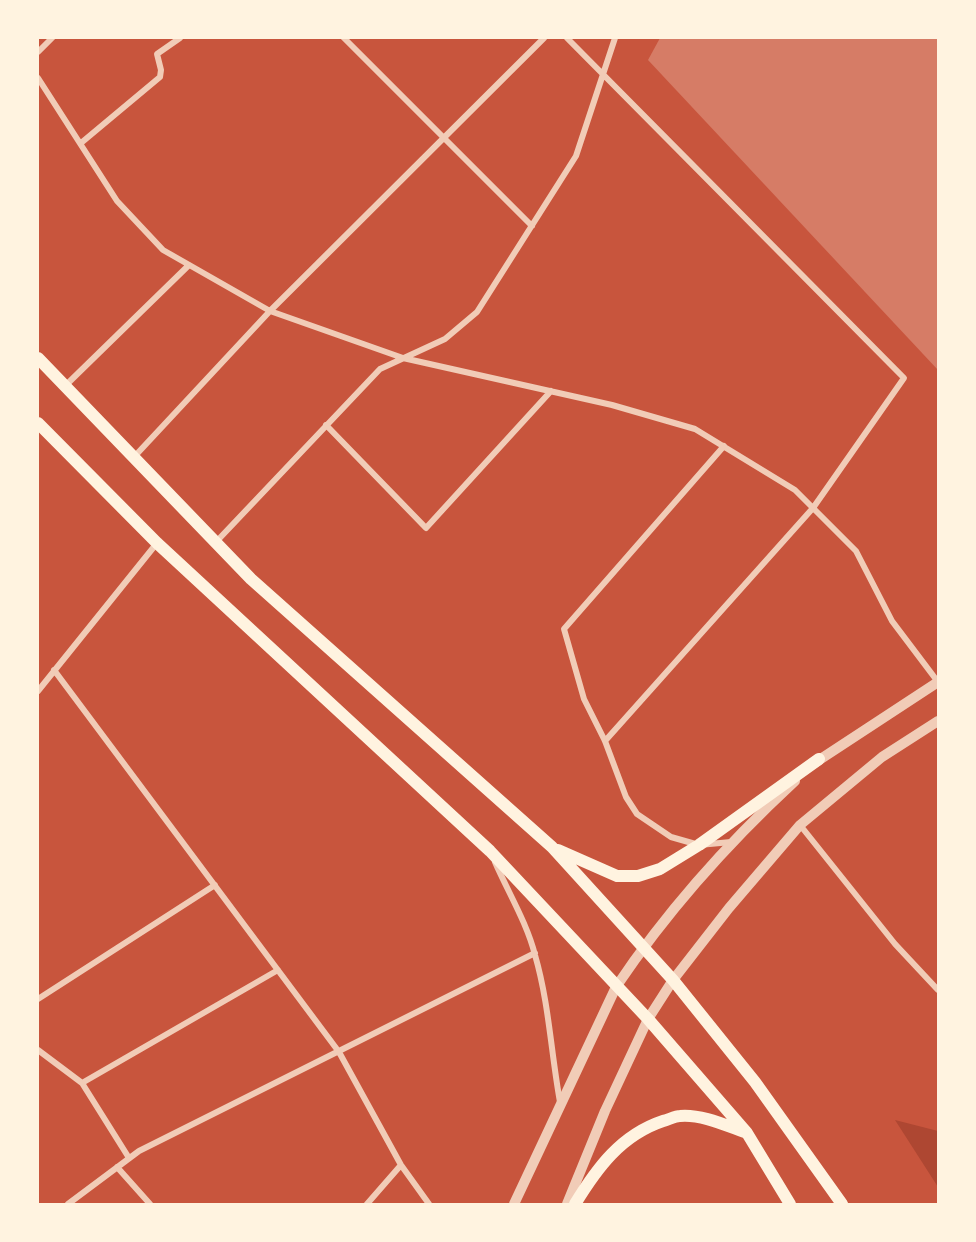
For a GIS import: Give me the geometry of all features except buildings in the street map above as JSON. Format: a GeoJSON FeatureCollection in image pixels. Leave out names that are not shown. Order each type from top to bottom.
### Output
{"type":"FeatureCollection","features":[{"type":"Feature","properties":{"kind":"main road"},"geometry":{"type":"LineString","coordinates":[[38,358],[251,579],[552,847],[673,980],[755,1082],[842,1204]]}},
{"type":"Feature","properties":{"kind":"main road"},"geometry":{"type":"LineString","coordinates":[[38,423],[157,543],[490,850],[648,1019],[747,1133],[790,1204]]}},
{"type":"Feature","properties":{"kind":"main road"},"geometry":{"type":"LineString","coordinates":[[552,847],[617,876],[638,876],[660,869],[699,845],[819,759]]}},
{"type":"Feature","properties":{"kind":"main road"},"geometry":{"type":"LineString","coordinates":[[575,1204],[592,1176],[611,1153],[645,1128],[680,1116],[714,1122],[747,1133]]}},
{"type":"Feature","properties":{"kind":"street"},"geometry":{"type":"LineString","coordinates":[[38,52],[52,38]]}},
{"type":"Feature","properties":{"kind":"street"},"geometry":{"type":"LineString","coordinates":[[81,143],[160,77],[162,70],[157,54],[180,38]]}},
{"type":"Feature","properties":{"kind":"street"},"geometry":{"type":"LineString","coordinates":[[344,38],[532,226]]}},
{"type":"Feature","properties":{"kind":"street"},"geometry":{"type":"LineString","coordinates":[[134,457],[270,311],[544,38]]}},
{"type":"Feature","properties":{"kind":"street"},"geometry":{"type":"LineString","coordinates":[[567,38],[904,378],[813,508],[605,741]]}},
{"type":"Feature","properties":{"kind":"street"},"geometry":{"type":"LineString","coordinates":[[216,542],[380,369],[445,339],[477,312],[576,156],[615,38]]}},
{"type":"Feature","properties":{"kind":"street"},"geometry":{"type":"LineString","coordinates":[[38,78],[117,201],[163,250],[270,311],[403,358],[551,391],[695,429],[795,490],[856,552],[892,621],[939,682],[819,759],[732,842],[644,948],[616,987],[514,1204]]}},
{"type":"Feature","properties":{"kind":"street"},"geometry":{"type":"LineString","coordinates":[[65,386],[189,265]]}},
{"type":"Feature","properties":{"kind":"street"},"geometry":{"type":"LineString","coordinates":[[326,425],[426,528],[551,391]]}},
{"type":"Feature","properties":{"kind":"street"},"geometry":{"type":"LineString","coordinates":[[724,446],[564,630],[584,699],[605,741],[626,797],[637,814],[671,837],[699,845],[732,842]]}},
{"type":"Feature","properties":{"kind":"street"},"geometry":{"type":"LineString","coordinates":[[38,691],[157,543]]}},
{"type":"Feature","properties":{"kind":"street"},"geometry":{"type":"LineString","coordinates":[[54,670],[339,1052],[401,1165],[429,1204]]}},
{"type":"Feature","properties":{"kind":"street"},"geometry":{"type":"LineString","coordinates":[[567,1204],[605,1111],[648,1019],[673,980],[729,908],[800,825],[882,757],[939,721]]}},
{"type":"Feature","properties":{"kind":"street"},"geometry":{"type":"LineString","coordinates":[[800,825],[895,944],[939,990]]}},
{"type":"Feature","properties":{"kind":"street"},"geometry":{"type":"LineString","coordinates":[[490,850],[535,953],[546,1000],[550,1050],[561,1102]]}},
{"type":"Feature","properties":{"kind":"street"},"geometry":{"type":"LineString","coordinates":[[38,999],[215,885]]}},
{"type":"Feature","properties":{"kind":"street"},"geometry":{"type":"LineString","coordinates":[[69,1204],[129,1158],[535,953]]}},
{"type":"Feature","properties":{"kind":"street"},"geometry":{"type":"LineString","coordinates":[[82,1083],[278,970]]}},
{"type":"Feature","properties":{"kind":"street"},"geometry":{"type":"LineString","coordinates":[[38,1050],[82,1083],[129,1158]]}},
{"type":"Feature","properties":{"kind":"street"},"geometry":{"type":"LineString","coordinates":[[367,1204],[401,1165]]}},
{"type":"Feature","properties":{"kind":"street"},"geometry":{"type":"LineString","coordinates":[[117,1167],[150,1204]]}},
{"type":"Feature","properties":{"kind":"shaded area"},"geometry":{"type":"Polygon","coordinates":[[[895,1120],[938,1131],[938,1187],[895,1120]]]}}]}
